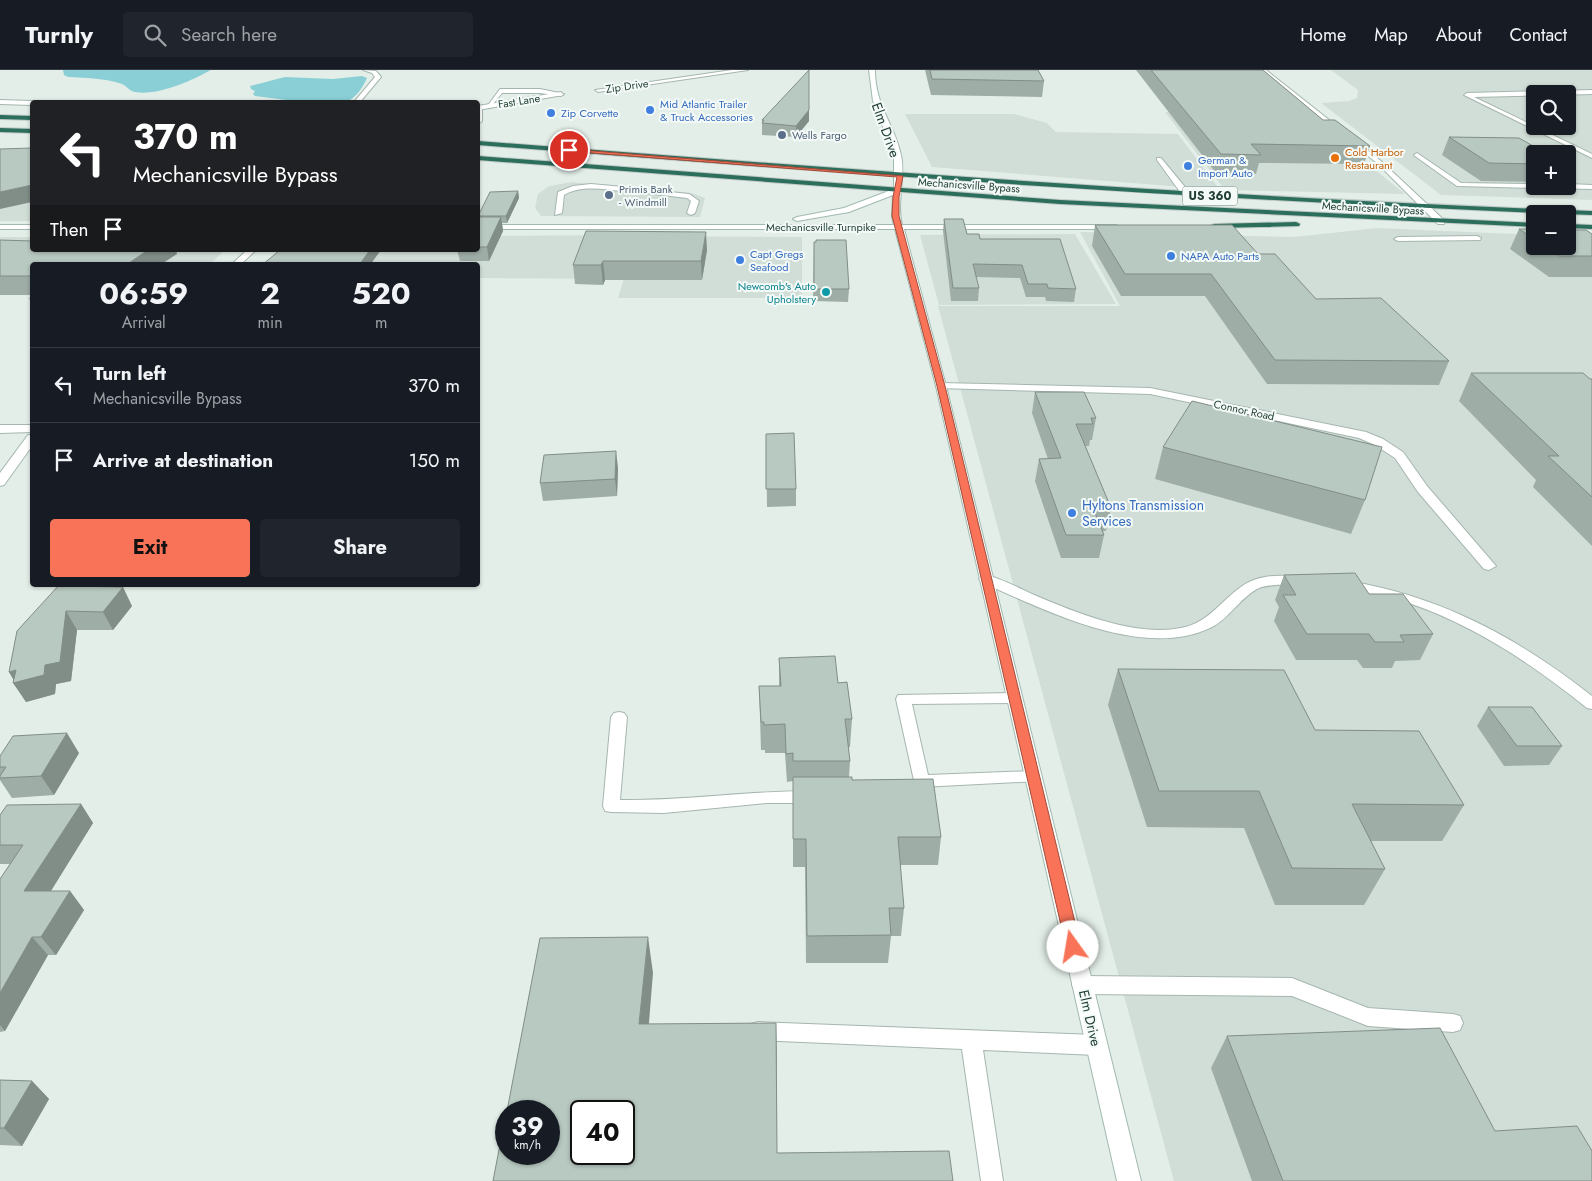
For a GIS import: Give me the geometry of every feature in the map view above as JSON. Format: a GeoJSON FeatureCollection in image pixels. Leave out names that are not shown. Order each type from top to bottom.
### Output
{"type":"FeatureCollection","features":[{"type":"Feature","properties":{"kind":"highway"},"geometry":{"type":"LineString","coordinates":[[0,117],[30,118]]}},
{"type":"Feature","properties":{"kind":"highway"},"geometry":{"type":"LineString","coordinates":[[0,130],[30,131]]}},
{"type":"Feature","properties":{"kind":"highway","name":"Mechanicsville Bypass"},"geometry":{"type":"LineString","coordinates":[[480,143],[900,176],[1426,207]]}},
{"type":"Feature","properties":{"kind":"highway","name":"Mechanicsville Bypass"},"geometry":{"type":"LineString","coordinates":[[480,158],[896,191],[1123,206],[1526,226]]}},
{"type":"Feature","properties":{"kind":"highway","name":"US 360"},"geometry":{"type":"LineString","coordinates":[[1426,207],[1592,213]]}},
{"type":"Feature","properties":{"kind":"highway"},"geometry":{"type":"LineString","coordinates":[[1203,226],[1441,222]]}},
{"type":"Feature","properties":{"kind":"highway"},"geometry":{"type":"LineString","coordinates":[[1576,226],[1592,227]]}},
{"type":"Feature","properties":{"kind":"street"},"geometry":{"type":"LineString","coordinates":[[359,100],[378,78],[374,72],[366,70]]}},
{"type":"Feature","properties":{"kind":"street","name":"Zip Drive"},"geometry":{"type":"LineString","coordinates":[[598,90],[745,70]]}},
{"type":"Feature","properties":{"kind":"street","name":"Elm Drive"},"geometry":{"type":"LineString","coordinates":[[872,70],[875,102],[895,147],[900,176],[896,191],[896,216],[941,386],[1129,1181]]}},
{"type":"Feature","properties":{"kind":"street","name":"Fast Lane"},"geometry":{"type":"LineString","coordinates":[[480,108],[561,94]]}},
{"type":"Feature","properties":{"kind":"street"},"geometry":{"type":"LineString","coordinates":[[0,102],[30,103]]}},
{"type":"Feature","properties":{"kind":"street"},"geometry":{"type":"LineString","coordinates":[[747,226],[833,213],[896,191]]}},
{"type":"Feature","properties":{"kind":"street"},"geometry":{"type":"LineString","coordinates":[[0,227],[30,227]]}},
{"type":"Feature","properties":{"kind":"street","name":"Mechanicsville Turnpike"},"geometry":{"type":"LineString","coordinates":[[480,227],[1127,227]]}},
{"type":"Feature","properties":{"kind":"street"},"geometry":{"type":"LineString","coordinates":[[238,262],[250,252]]}},
{"type":"Feature","properties":{"kind":"street","name":"Connor Road"},"geometry":{"type":"LineString","coordinates":[[941,386],[1150,391],[1362,436],[1379,442],[1399,455],[1422,489],[1489,566]]}},
{"type":"Feature","properties":{"kind":"street"},"geometry":{"type":"LineString","coordinates":[[0,429],[30,429]]}},
{"type":"Feature","properties":{"kind":"street"},"geometry":{"type":"LineString","coordinates":[[0,482],[30,441]]}},
{"type":"Feature","properties":{"kind":"lane"},"geometry":{"type":"LineString","coordinates":[[1263,70],[1379,162],[1441,222]]}},
{"type":"Feature","properties":{"kind":"lane"},"geometry":{"type":"LineString","coordinates":[[488,107],[500,91],[540,91],[561,94]]}},
{"type":"Feature","properties":{"kind":"lane"},"geometry":{"type":"LineString","coordinates":[[1581,92],[1592,97]]}},
{"type":"Feature","properties":{"kind":"lane"},"geometry":{"type":"LineString","coordinates":[[1592,92],[1467,94],[1474,100],[1592,156]]}},
{"type":"Feature","properties":{"kind":"lane"},"geometry":{"type":"LineString","coordinates":[[1417,156],[1459,185],[1526,186]]}},
{"type":"Feature","properties":{"kind":"lane"},"geometry":{"type":"LineString","coordinates":[[1159,159],[1186,194]]}},
{"type":"Feature","properties":{"kind":"lane"},"geometry":{"type":"LineString","coordinates":[[558,213],[561,194],[572,188],[581,186],[622,190]]}},
{"type":"Feature","properties":{"kind":"lane"},"geometry":{"type":"LineString","coordinates":[[1576,187],[1592,187]]}},
{"type":"Feature","properties":{"kind":"lane"},"geometry":{"type":"LineString","coordinates":[[639,192],[689,196],[695,201],[692,213]]}},
{"type":"Feature","properties":{"kind":"lane"},"geometry":{"type":"LineString","coordinates":[[1398,240],[1477,238]]}},
{"type":"Feature","properties":{"kind":"lane"},"geometry":{"type":"LineString","coordinates":[[986,579],[1070,616],[1097,624],[1144,632],[1175,634],[1188,632],[1206,625],[1245,589],[1262,582],[1278,579],[1312,581]]}},
{"type":"Feature","properties":{"kind":"lane"},"geometry":{"type":"LineString","coordinates":[[1330,583],[1358,586],[1401,597],[1444,612],[1485,631],[1517,649],[1592,704]]}},
{"type":"Feature","properties":{"kind":"lane"},"geometry":{"type":"LineString","coordinates":[[921,781],[903,698],[1014,698]]}},
{"type":"Feature","properties":{"kind":"lane"},"geometry":{"type":"LineString","coordinates":[[619,717],[611,806],[664,807],[766,797],[823,797]]}},
{"type":"Feature","properties":{"kind":"lane"},"geometry":{"type":"LineString","coordinates":[[905,789],[921,781],[1033,777]]}},
{"type":"Feature","properties":{"kind":"lane"},"geometry":{"type":"LineString","coordinates":[[1082,985],[1292,987],[1368,1017],[1453,1023]]}},
{"type":"Feature","properties":{"kind":"lane"},"geometry":{"type":"LineString","coordinates":[[758,1031],[1096,1044]]}},
{"type":"Feature","properties":{"kind":"lane"},"geometry":{"type":"LineString","coordinates":[[971,1040],[992,1181]]}},
{"type":"Feature","properties":{"kind":"shaded area"},"geometry":{"type":"Polygon","coordinates":[[[1331,70],[1592,70],[1592,200],[1441,195],[1321,103],[1349,101],[1357,98],[1358,90],[1331,70]]]}},
{"type":"Feature","properties":{"kind":"shaded area"},"geometry":{"type":"Polygon","coordinates":[[[1165,112],[1305,113],[1405,194],[1225,190],[1165,112]]]}},
{"type":"Feature","properties":{"kind":"shaded area"},"geometry":{"type":"Polygon","coordinates":[[[905,114],[1014,114],[1047,123],[1056,132],[1178,134],[1220,190],[932,167],[905,114]]]}},
{"type":"Feature","properties":{"kind":"shaded area"},"geometry":{"type":"Polygon","coordinates":[[[572,182],[692,193],[705,198],[700,217],[541,216],[535,208],[538,194],[549,186],[572,182]]]}},
{"type":"Feature","properties":{"kind":"shaded area"},"geometry":{"type":"Polygon","coordinates":[[[30,195],[30,221],[0,221],[0,196],[30,195]]]}},
{"type":"Feature","properties":{"kind":"shaded area"},"geometry":{"type":"Polygon","coordinates":[[[1377,228],[1526,235],[1526,255],[1576,255],[1576,243],[1592,237],[1592,1181],[1174,1181],[938,306],[1120,306],[1080,232],[1294,237],[1377,228]]]}},
{"type":"Feature","properties":{"kind":"shaded area"},"geometry":{"type":"Polygon","coordinates":[[[1075,234],[1116,304],[939,305],[920,235],[1075,234]]]}},
{"type":"Feature","properties":{"kind":"shaded area"},"geometry":{"type":"Polygon","coordinates":[[[633,235],[619,279],[480,278],[480,262],[340,262],[348,252],[480,252],[480,236],[633,235]]]}},
{"type":"Feature","properties":{"kind":"shaded area"},"geometry":{"type":"Polygon","coordinates":[[[637,236],[802,237],[802,298],[618,298],[637,236]]]}},
{"type":"Feature","properties":{"kind":"shaded area"},"geometry":{"type":"Polygon","coordinates":[[[0,237],[30,237],[30,252],[223,252],[212,262],[30,262],[30,281],[11,295],[0,295],[0,237]]]}},
{"type":"Feature","properties":{"kind":"water"},"geometry":{"type":"Polygon","coordinates":[[[63,70],[211,70],[174,87],[144,93],[133,91],[122,84],[109,81],[68,77],[64,75],[63,70]]]}},
{"type":"Feature","properties":{"kind":"water"},"geometry":{"type":"Polygon","coordinates":[[[362,76],[367,78],[356,95],[350,100],[286,100],[255,96],[253,94],[255,91],[250,86],[285,77],[333,79],[362,76]]]}},
{"type":"Feature","properties":{"kind":"building"},"geometry":{"type":"Polygon","coordinates":[[[809,70],[809,110],[796,126],[762,123],[764,120],[762,120],[809,70]]]}},
{"type":"Feature","properties":{"kind":"building"},"geometry":{"type":"Polygon","coordinates":[[[930,70],[1038,70],[1044,81],[932,79],[930,70]]]}},
{"type":"Feature","properties":{"kind":"building"},"geometry":{"type":"Polygon","coordinates":[[[1151,70],[1263,70],[1323,120],[1335,120],[1370,146],[1251,144],[1261,155],[1221,154],[1151,70]]]}},
{"type":"Feature","properties":{"kind":"building"},"geometry":{"type":"Polygon","coordinates":[[[1449,137],[1519,138],[1531,145],[1526,145],[1526,164],[1489,163],[1449,137]]]}},
{"type":"Feature","properties":{"kind":"building"},"geometry":{"type":"Polygon","coordinates":[[[30,148],[30,185],[0,192],[0,149],[30,148]]]}},
{"type":"Feature","properties":{"kind":"building"},"geometry":{"type":"Polygon","coordinates":[[[518,191],[506,216],[480,216],[480,212],[490,192],[518,191]]]}},
{"type":"Feature","properties":{"kind":"building"},"geometry":{"type":"Polygon","coordinates":[[[480,217],[501,217],[487,247],[480,247],[480,217]]]}},
{"type":"Feature","properties":{"kind":"building"},"geometry":{"type":"Polygon","coordinates":[[[944,219],[963,219],[967,234],[979,234],[980,239],[1060,239],[1076,289],[1048,288],[1047,284],[1028,284],[1022,265],[973,264],[979,288],[953,288],[944,219]]]}},
{"type":"Feature","properties":{"kind":"building"},"geometry":{"type":"Polygon","coordinates":[[[1095,225],[1232,225],[1258,254],[1275,254],[1316,299],[1381,298],[1449,361],[1275,360],[1211,274],[1125,274],[1095,225]]]}},
{"type":"Feature","properties":{"kind":"building"},"geometry":{"type":"Polygon","coordinates":[[[1519,229],[1526,229],[1526,234],[1519,229]]]}},
{"type":"Feature","properties":{"kind":"building"},"geometry":{"type":"Polygon","coordinates":[[[1576,230],[1586,230],[1592,234],[1592,256],[1558,255],[1576,255],[1576,230]]]}},
{"type":"Feature","properties":{"kind":"building"},"geometry":{"type":"Polygon","coordinates":[[[586,231],[706,232],[701,261],[603,261],[601,265],[573,265],[586,231]]]}},
{"type":"Feature","properties":{"kind":"building"},"geometry":{"type":"Polygon","coordinates":[[[0,240],[30,241],[30,252],[145,252],[130,262],[30,262],[30,276],[0,276],[0,240]]]}},
{"type":"Feature","properties":{"kind":"building"},"geometry":{"type":"Polygon","coordinates":[[[816,240],[846,240],[849,289],[814,289],[814,242],[816,240]]]}},
{"type":"Feature","properties":{"kind":"building"},"geometry":{"type":"Polygon","coordinates":[[[278,252],[369,252],[361,262],[266,262],[278,252]]]}},
{"type":"Feature","properties":{"kind":"building"},"geometry":{"type":"Polygon","coordinates":[[[1471,373],[1583,373],[1592,379],[1592,497],[1548,456],[1559,456],[1471,373]]]}},
{"type":"Feature","properties":{"kind":"building"},"geometry":{"type":"Polygon","coordinates":[[[1035,392],[1084,392],[1096,418],[1091,418],[1093,424],[1076,424],[1111,508],[1093,508],[1104,535],[1066,535],[1039,459],[1061,458],[1035,392]]]}},
{"type":"Feature","properties":{"kind":"building"},"geometry":{"type":"Polygon","coordinates":[[[1192,401],[1382,447],[1365,500],[1163,447],[1192,401]]]}},
{"type":"Feature","properties":{"kind":"building"},"geometry":{"type":"Polygon","coordinates":[[[794,433],[796,489],[766,489],[766,434],[794,433]]]}},
{"type":"Feature","properties":{"kind":"building"},"geometry":{"type":"Polygon","coordinates":[[[616,451],[615,479],[540,483],[544,455],[616,451]]]}},
{"type":"Feature","properties":{"kind":"building"},"geometry":{"type":"Polygon","coordinates":[[[1355,573],[1369,594],[1403,594],[1433,634],[1400,635],[1404,642],[1375,642],[1369,634],[1307,634],[1283,595],[1296,595],[1284,575],[1355,573]]]}},
{"type":"Feature","properties":{"kind":"building"},"geometry":{"type":"Polygon","coordinates":[[[57,587],[123,587],[103,612],[66,611],[60,662],[45,665],[44,675],[13,683],[16,670],[9,672],[17,631],[57,587]]]}},
{"type":"Feature","properties":{"kind":"building"},"geometry":{"type":"Polygon","coordinates":[[[835,656],[838,683],[847,682],[852,719],[845,719],[850,761],[793,761],[793,753],[786,754],[785,724],[764,725],[764,722],[761,722],[759,686],[781,686],[779,658],[835,656]]]}},
{"type":"Feature","properties":{"kind":"building"},"geometry":{"type":"Polygon","coordinates":[[[1118,669],[1284,670],[1315,730],[1419,731],[1464,805],[1352,804],[1385,869],[1292,868],[1259,791],[1159,791],[1118,669]]]}},
{"type":"Feature","properties":{"kind":"building"},"geometry":{"type":"Polygon","coordinates":[[[1488,707],[1532,707],[1562,746],[1517,746],[1488,707]]]}},
{"type":"Feature","properties":{"kind":"building"},"geometry":{"type":"Polygon","coordinates":[[[67,733],[41,776],[0,778],[6,767],[0,767],[0,756],[13,736],[67,733]]]}},
{"type":"Feature","properties":{"kind":"building"},"geometry":{"type":"Polygon","coordinates":[[[793,777],[852,777],[852,780],[933,779],[941,837],[898,837],[904,908],[889,908],[891,935],[807,936],[806,839],[793,839],[793,777]]]}},
{"type":"Feature","properties":{"kind":"building"},"geometry":{"type":"Polygon","coordinates":[[[81,804],[24,891],[70,891],[41,937],[32,937],[0,993],[0,879],[23,845],[0,845],[0,815],[7,805],[81,804]]]}},
{"type":"Feature","properties":{"kind":"building"},"geometry":{"type":"Polygon","coordinates":[[[648,937],[639,1024],[776,1023],[777,1153],[949,1151],[953,1181],[493,1181],[496,1165],[560,1165],[560,1100],[509,1100],[540,938],[648,937]]]}},
{"type":"Feature","properties":{"kind":"building"},"geometry":{"type":"Polygon","coordinates":[[[1440,1028],[1495,1131],[1577,1126],[1592,1151],[1592,1181],[1283,1181],[1227,1036],[1440,1028]]]}},
{"type":"Feature","properties":{"kind":"building"},"geometry":{"type":"Polygon","coordinates":[[[0,1080],[32,1081],[4,1128],[0,1128],[0,1080]]]}},
{"type":"Feature","properties":{"kind":"place","name":"Mid Atlantic Trailer & Truck Accessories"},"geometry":{"type":"Point","coordinates":[650,110]}},
{"type":"Feature","properties":{"kind":"place","name":"Zip Corvette"},"geometry":{"type":"Point","coordinates":[551,113]}},
{"type":"Feature","properties":{"kind":"place","name":"Wells Fargo"},"geometry":{"type":"Point","coordinates":[782,135]}},
{"type":"Feature","properties":{"kind":"place","name":"Cold Harbor Restaurant"},"geometry":{"type":"Point","coordinates":[1335,158]}},
{"type":"Feature","properties":{"kind":"place","name":"German & Import Auto"},"geometry":{"type":"Point","coordinates":[1188,166]}},
{"type":"Feature","properties":{"kind":"place","name":"Primis Bank - Windmill"},"geometry":{"type":"Point","coordinates":[609,195]}},
{"type":"Feature","properties":{"kind":"place","name":"NAPA Auto Parts"},"geometry":{"type":"Point","coordinates":[1171,256]}},
{"type":"Feature","properties":{"kind":"place","name":"Capt Gregs Seafood"},"geometry":{"type":"Point","coordinates":[740,260]}},
{"type":"Feature","properties":{"kind":"place","name":"Newcomb's Auto Upholstery"},"geometry":{"type":"Point","coordinates":[826,292]}},
{"type":"Feature","properties":{"kind":"place","name":"Hyltons Transmission Services"},"geometry":{"type":"Point","coordinates":[1072,513]}},
{"type":"Feature","properties":{"kind":"route"},"geometry":{"type":"LineString","coordinates":[[569,150],[900,176],[896,191],[896,216],[941,386],[1073,947]]}}]}
